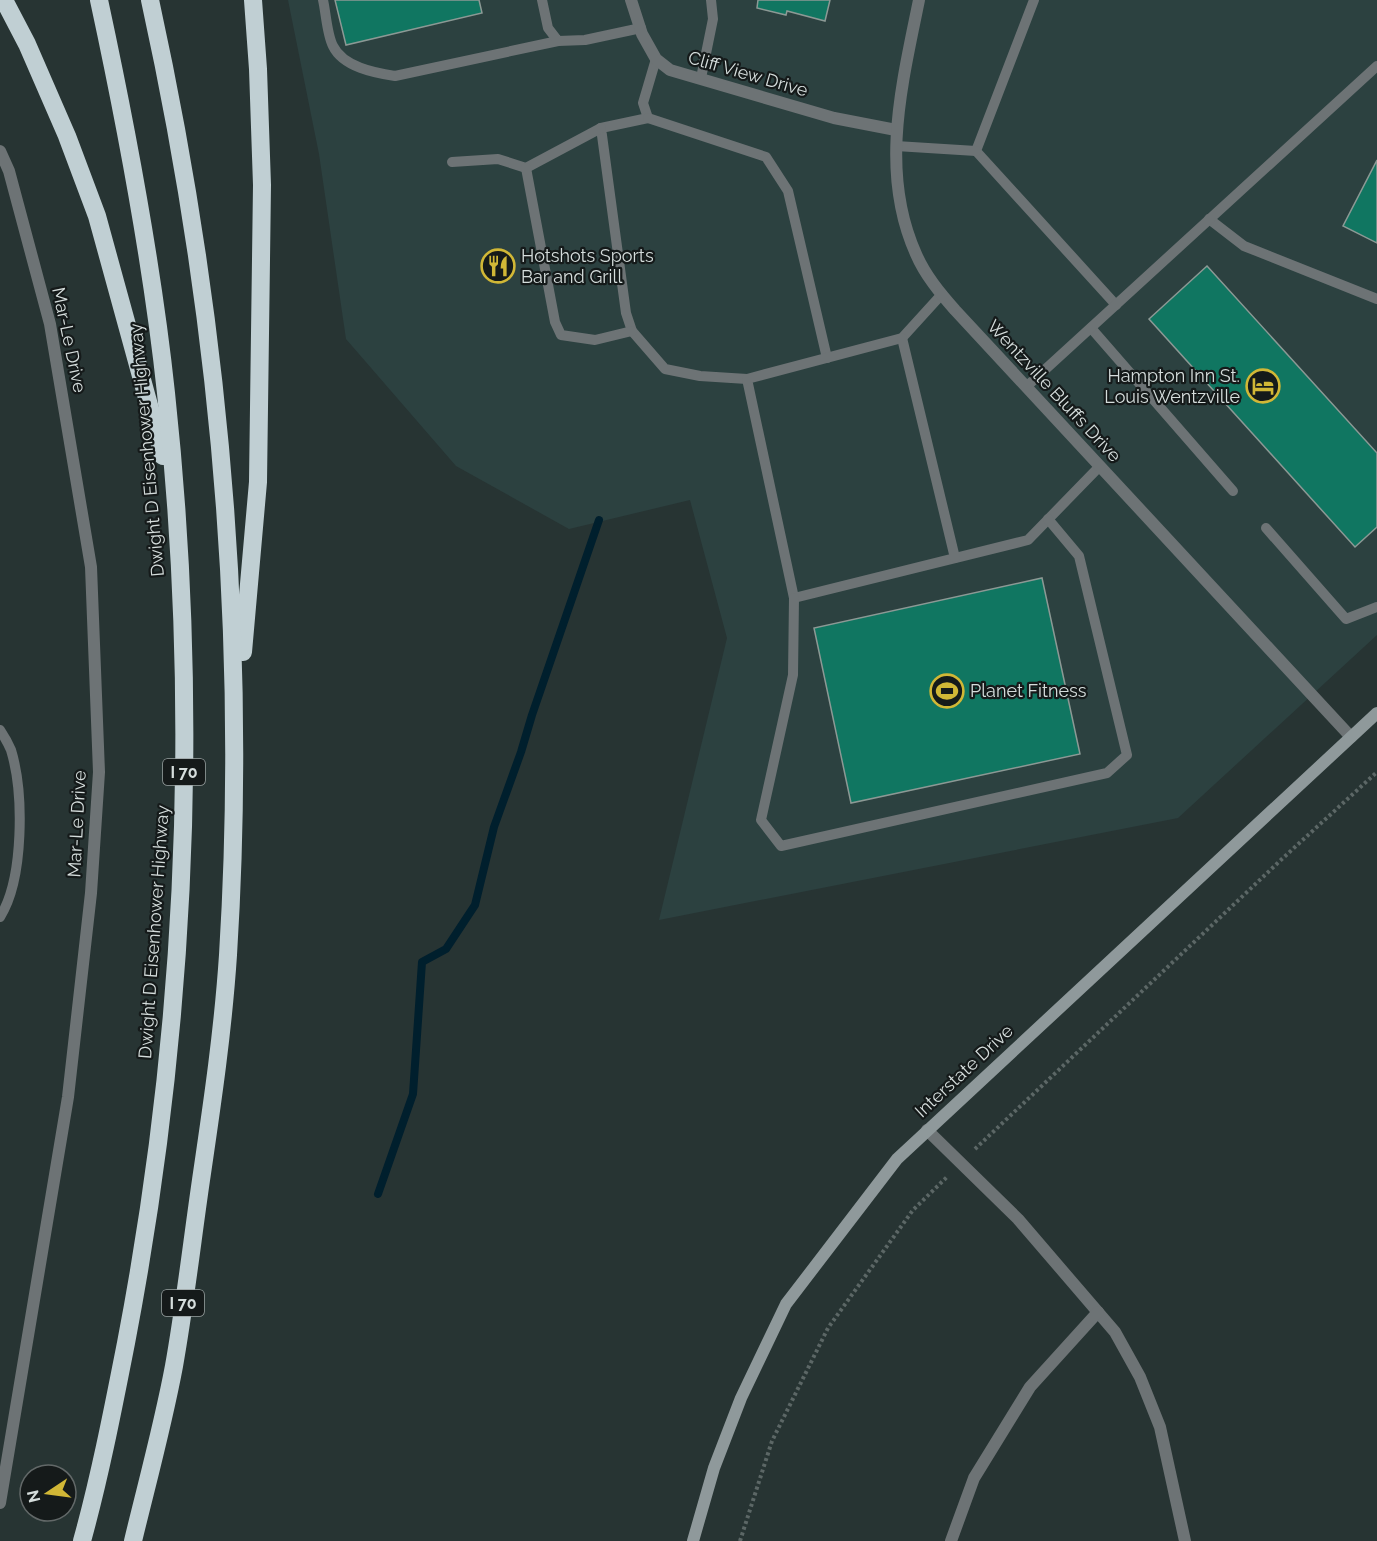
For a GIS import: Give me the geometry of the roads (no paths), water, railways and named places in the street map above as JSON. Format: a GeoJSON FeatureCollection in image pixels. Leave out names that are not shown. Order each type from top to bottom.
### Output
{"type":"FeatureCollection","features":[{"type":"Feature","properties":{"kind":"highway"},"geometry":{"type":"LineString","coordinates":[[4,0],[27,44],[97,216],[175,497]]}},
{"type":"Feature","properties":{"kind":"highway","name":"Dwight D Eisenhower Highway"},"geometry":{"type":"LineString","coordinates":[[82,1541],[114,1407],[146,1233],[162,1108],[173,1004],[181,880],[184,737],[182,596],[166,394],[150,270],[123,111],[99,0]]}},
{"type":"Feature","properties":{"kind":"highway","name":"I 70"},"geometry":{"type":"LineString","coordinates":[[133,1541],[174,1366],[219,1062],[229,946],[233,859],[234,756],[230,548],[222,447],[196,240],[150,0]]}},
{"type":"Feature","properties":{"kind":"highway"},"geometry":{"type":"LineString","coordinates":[[234,756],[258,482],[262,186],[253,0]]}},
{"type":"Feature","properties":{"kind":"main road","name":"Interstate Drive"},"geometry":{"type":"LineString","coordinates":[[693,1541],[714,1468],[741,1398],[786,1304],[897,1159],[1377,713]]}},
{"type":"Feature","properties":{"kind":"street"},"geometry":{"type":"LineString","coordinates":[[632,0],[642,34],[656,59]]}},
{"type":"Feature","properties":{"kind":"street","name":"Wentzville Bluffs Drive"},"geometry":{"type":"LineString","coordinates":[[919,0],[901,91],[896,130],[896,182],[903,221],[916,255],[942,294],[1099,467],[1351,737]]}},
{"type":"Feature","properties":{"kind":"street","name":"Cliff View Drive"},"geometry":{"type":"LineString","coordinates":[[656,59],[670,70],[834,118],[896,130]]}},
{"type":"Feature","properties":{"kind":"street","name":"Mar-Le Drive"},"geometry":{"type":"LineString","coordinates":[[0,151],[4,172],[50,324],[91,567],[99,772],[91,893],[68,1097],[0,1503]]}},
{"type":"Feature","properties":{"kind":"street"},"geometry":{"type":"LineString","coordinates":[[927,1130],[1018,1219],[1115,1332],[1140,1377],[1156,1417],[1185,1541]]}},
{"type":"Feature","properties":{"kind":"street"},"geometry":{"type":"LineString","coordinates":[[951,1541],[974,1479],[1030,1387],[1098,1312]]}},
{"type":"Feature","properties":{"kind":"lane"},"geometry":{"type":"LineString","coordinates":[[323,0],[333,47],[352,65],[377,74],[395,76],[558,41],[585,39],[640,28]]}},
{"type":"Feature","properties":{"kind":"lane"},"geometry":{"type":"LineString","coordinates":[[542,0],[548,28],[558,41]]}},
{"type":"Feature","properties":{"kind":"lane"},"geometry":{"type":"LineString","coordinates":[[701,78],[712,19],[711,0]]}},
{"type":"Feature","properties":{"kind":"lane"},"geometry":{"type":"LineString","coordinates":[[976,151],[1034,0]]}},
{"type":"Feature","properties":{"kind":"lane"},"geometry":{"type":"LineString","coordinates":[[648,118],[643,103],[656,59]]}},
{"type":"Feature","properties":{"kind":"lane"},"geometry":{"type":"LineString","coordinates":[[1026,387],[1377,66]]}},
{"type":"Feature","properties":{"kind":"lane"},"geometry":{"type":"LineString","coordinates":[[452,162],[498,159],[526,168],[601,128],[648,118],[766,157],[788,191],[827,358]]}},
{"type":"Feature","properties":{"kind":"lane"},"geometry":{"type":"LineString","coordinates":[[601,128],[626,313],[632,331],[665,369],[700,376],[747,379],[902,338],[942,294]]}},
{"type":"Feature","properties":{"kind":"lane"},"geometry":{"type":"LineString","coordinates":[[896,146],[976,151],[1116,305]]}},
{"type":"Feature","properties":{"kind":"lane"},"geometry":{"type":"LineString","coordinates":[[526,168],[555,322],[561,335],[595,340],[632,331]]}},
{"type":"Feature","properties":{"kind":"lane"},"geometry":{"type":"LineString","coordinates":[[1209,219],[1244,246],[1377,299]]}},
{"type":"Feature","properties":{"kind":"lane"},"geometry":{"type":"LineString","coordinates":[[1091,328],[1233,491]]}},
{"type":"Feature","properties":{"kind":"lane"},"geometry":{"type":"LineString","coordinates":[[902,338],[955,558]]}},
{"type":"Feature","properties":{"kind":"lane"},"geometry":{"type":"LineString","coordinates":[[747,379],[794,598],[793,675],[761,820],[782,846],[1107,773],[1127,755],[1079,556],[1048,519]]}},
{"type":"Feature","properties":{"kind":"lane"},"geometry":{"type":"LineString","coordinates":[[794,598],[1028,540],[1099,467]]}},
{"type":"Feature","properties":{"kind":"lane"},"geometry":{"type":"LineString","coordinates":[[1266,528],[1346,619],[1377,607]]}},
{"type":"Feature","properties":{"kind":"lane"},"geometry":{"type":"LineString","coordinates":[[0,730],[10,749],[19,794],[17,864],[8,905],[0,917]]}},
{"type":"Feature","properties":{"kind":"waterway"},"geometry":{"type":"LineString","coordinates":[[378,1194],[413,1094],[422,962],[446,949],[475,905],[494,827],[599,520]]}},
{"type":"Feature","properties":{"kind":"place","name":"Hotshots Sports Bar and Grill"},"geometry":{"type":"Point","coordinates":[498,266]}},
{"type":"Feature","properties":{"kind":"place","name":"Hampton Inn St. Louis Wentzville"},"geometry":{"type":"Point","coordinates":[1263,386]}},
{"type":"Feature","properties":{"kind":"place","name":"Planet Fitness"},"geometry":{"type":"Point","coordinates":[947,691]}}]}
